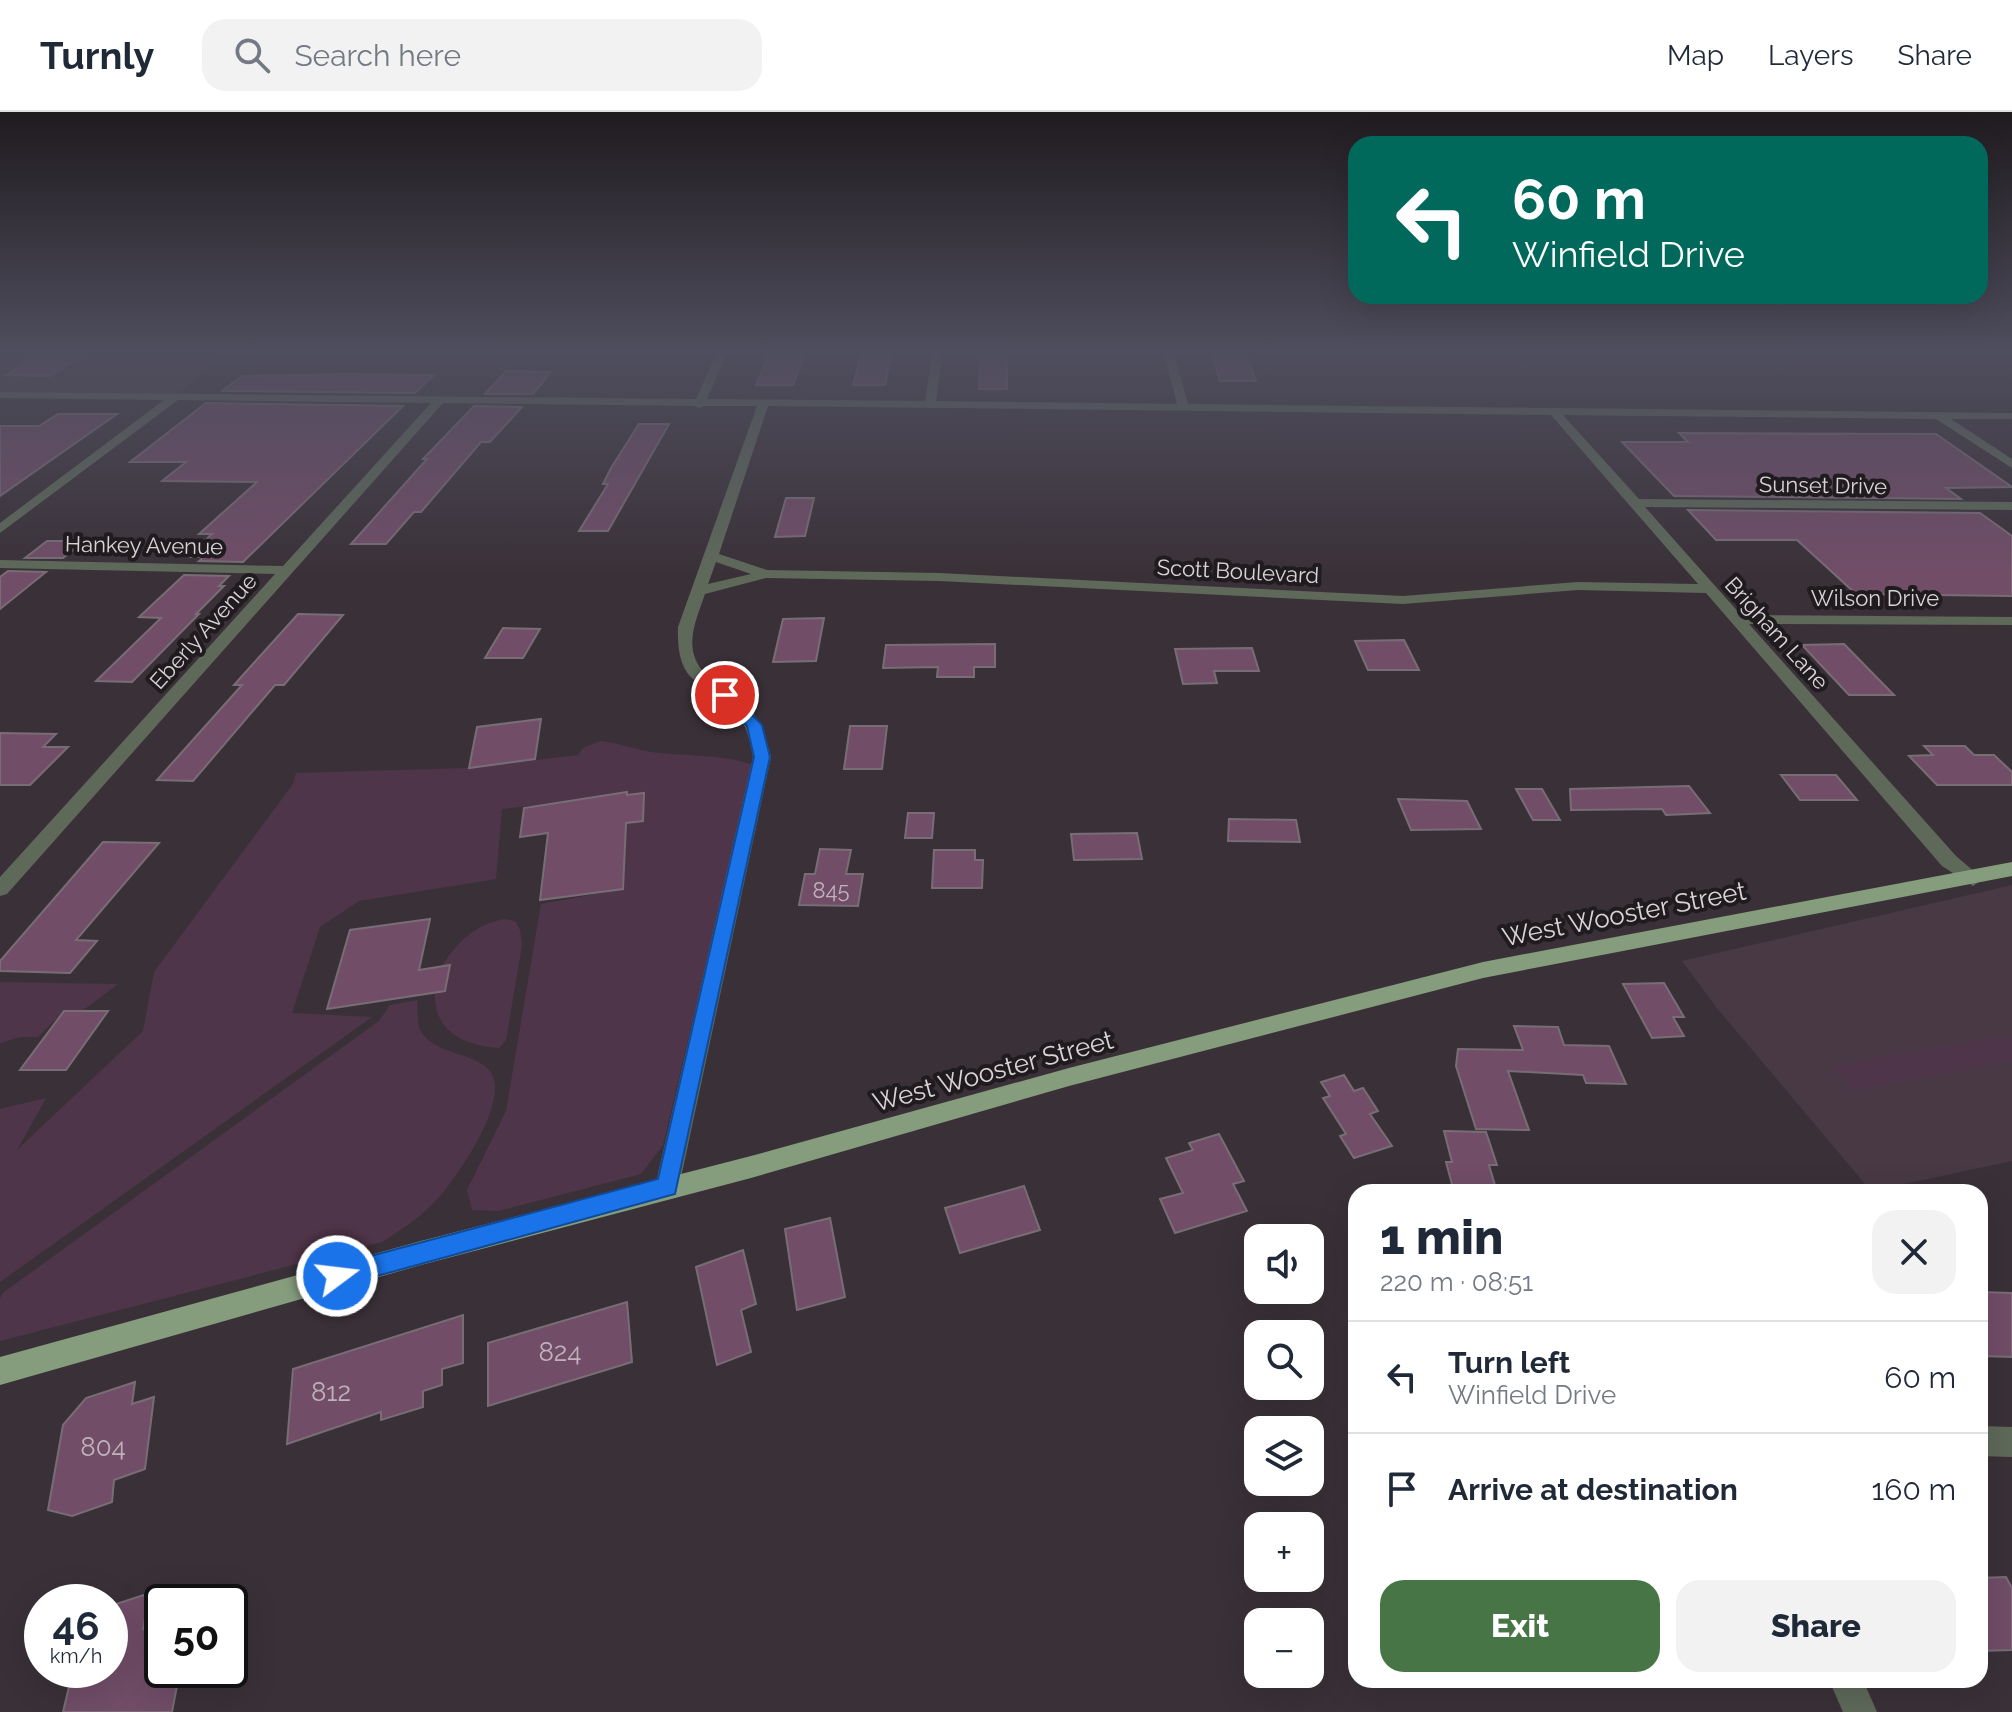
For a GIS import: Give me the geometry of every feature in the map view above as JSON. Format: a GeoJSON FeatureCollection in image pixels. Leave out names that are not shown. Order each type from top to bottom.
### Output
{"type":"FeatureCollection","features":[{"type":"Feature","properties":{"kind":"main road","name":"West Wooster Street"},"geometry":{"type":"LineString","coordinates":[[0,1371],[667,1187],[751,1167],[1069,1077],[1483,970],[1624,941],[1973,879],[2012,869]]}},
{"type":"Feature","properties":{"kind":"street"},"geometry":{"type":"LineString","coordinates":[[0,529],[139,425]]}},
{"type":"Feature","properties":{"kind":"street","name":"Eberly Avenue"},"geometry":{"type":"LineString","coordinates":[[0,889],[418,425]]}},
{"type":"Feature","properties":{"kind":"street"},"geometry":{"type":"LineString","coordinates":[[667,1187],[762,757],[759,735],[747,715],[704,681],[685,656],[682,638],[685,620],[699,591],[756,425]]}},
{"type":"Feature","properties":{"kind":"street","name":"Brigham Lane"},"geometry":{"type":"LineString","coordinates":[[1566,425],[1949,861],[1973,879]]}},
{"type":"Feature","properties":{"kind":"street"},"geometry":{"type":"LineString","coordinates":[[1953,425],[2012,464]]}},
{"type":"Feature","properties":{"kind":"street","name":"Sunset Drive"},"geometry":{"type":"LineString","coordinates":[[1633,503],[2012,506]]}},
{"type":"Feature","properties":{"kind":"street","name":"Scott Boulevard"},"geometry":{"type":"LineString","coordinates":[[711,556],[766,574]]}},
{"type":"Feature","properties":{"kind":"street","name":"Hankey Avenue"},"geometry":{"type":"LineString","coordinates":[[0,564],[287,570]]}},
{"type":"Feature","properties":{"kind":"street","name":"Scott Boulevard"},"geometry":{"type":"LineString","coordinates":[[699,591],[766,574],[939,577],[1403,600],[1578,586],[1708,589]]}},
{"type":"Feature","properties":{"kind":"street","name":"Wilson Drive"},"geometry":{"type":"LineString","coordinates":[[1737,619],[2012,621]]}},
{"type":"Feature","properties":{"kind":"street"},"geometry":{"type":"LineString","coordinates":[[1988,1441],[2012,1442]]}},
{"type":"Feature","properties":{"kind":"street"},"geometry":{"type":"LineString","coordinates":[[1850,1688],[1860,1712]]}},
{"type":"Feature","properties":{"kind":"shaded area"},"geometry":{"type":"Polygon","coordinates":[[[601,741],[651,752],[715,757],[753,765],[663,1145],[641,1174],[498,1211],[472,1210],[467,1190],[506,1111],[541,904],[623,889],[626,823],[643,821],[644,793],[627,795],[626,792],[589,797],[588,800],[502,809],[496,879],[359,901],[320,927],[292,1013],[372,1017],[0,1282],[0,1109],[46,1098],[17,1150],[143,1031],[154,972],[293,784],[296,773],[469,768],[578,755],[583,748],[601,741]]]}},
{"type":"Feature","properties":{"kind":"shaded area"},"geometry":{"type":"Polygon","coordinates":[[[2012,885],[2012,1161],[1904,1184],[1865,1184],[1716,1007],[1682,961],[2012,885]]]}},
{"type":"Feature","properties":{"kind":"shaded area"},"geometry":{"type":"Polygon","coordinates":[[[504,919],[515,921],[522,945],[506,1040],[499,1048],[486,1047],[463,1040],[445,1027],[439,1017],[435,993],[445,991],[450,966],[442,966],[454,949],[476,930],[504,919]]]}},
{"type":"Feature","properties":{"kind":"shaded area"},"geometry":{"type":"Polygon","coordinates":[[[0,982],[118,984],[82,1011],[64,1011],[38,1037],[20,1037],[0,1043],[0,982]]]}},
{"type":"Feature","properties":{"kind":"shaded area"},"geometry":{"type":"Polygon","coordinates":[[[417,1000],[419,1027],[426,1038],[443,1049],[481,1064],[489,1070],[494,1082],[490,1114],[482,1132],[444,1191],[423,1213],[382,1242],[0,1341],[0,1298],[4,1292],[379,1021],[390,1005],[417,1000]]]}},
{"type":"Feature","properties":{"kind":"shaded area"},"geometry":{"type":"Polygon","coordinates":[[[2009,1036],[2012,1060],[1854,1090],[1832,1066],[2009,1036]]]}},
{"type":"Feature","properties":{"kind":"building"},"geometry":{"type":"Polygon","coordinates":[[[102,425],[0,496],[0,426],[102,425]]]}},
{"type":"Feature","properties":{"kind":"building"},"geometry":{"type":"Polygon","coordinates":[[[178,425],[384,425],[243,562],[199,561],[204,557],[187,557],[212,534],[199,534],[257,482],[162,481],[186,462],[130,462],[178,425]]]}},
{"type":"Feature","properties":{"kind":"building"},"geometry":{"type":"Polygon","coordinates":[[[456,425],[506,425],[490,442],[481,442],[421,512],[414,512],[386,544],[351,544],[427,459],[423,459],[456,425]]]}},
{"type":"Feature","properties":{"kind":"building"},"geometry":{"type":"Polygon","coordinates":[[[639,425],[669,425],[608,531],[579,531],[608,484],[603,484],[639,425]]]}},
{"type":"Feature","properties":{"kind":"building"},"geometry":{"type":"Polygon","coordinates":[[[1679,433],[1936,434],[2012,487],[1946,488],[1961,499],[1674,496],[1622,442],[1688,442],[1679,433]]]}},
{"type":"Feature","properties":{"kind":"building"},"geometry":{"type":"Polygon","coordinates":[[[786,498],[814,498],[805,536],[775,537],[786,498]]]}},
{"type":"Feature","properties":{"kind":"building"},"geometry":{"type":"Polygon","coordinates":[[[1688,510],[1980,513],[2012,536],[2012,596],[1856,594],[1797,540],[1716,540],[1688,510]]]}},
{"type":"Feature","properties":{"kind":"building"},"geometry":{"type":"Polygon","coordinates":[[[47,541],[85,541],[63,558],[25,558],[47,541]]]}},
{"type":"Feature","properties":{"kind":"building"},"geometry":{"type":"Polygon","coordinates":[[[8,571],[46,572],[0,609],[0,577],[8,571]]]}},
{"type":"Feature","properties":{"kind":"building"},"geometry":{"type":"Polygon","coordinates":[[[184,575],[229,576],[219,586],[224,586],[196,614],[199,614],[132,682],[96,681],[161,618],[139,617],[184,575]]]}},
{"type":"Feature","properties":{"kind":"building"},"geometry":{"type":"Polygon","coordinates":[[[298,614],[343,615],[284,685],[275,685],[193,781],[157,780],[242,685],[234,685],[298,614]]]}},
{"type":"Feature","properties":{"kind":"building"},"geometry":{"type":"Polygon","coordinates":[[[824,618],[816,661],[773,662],[783,619],[824,618]]]}},
{"type":"Feature","properties":{"kind":"building"},"geometry":{"type":"Polygon","coordinates":[[[503,628],[540,629],[523,658],[485,658],[503,628]]]}},
{"type":"Feature","properties":{"kind":"building"},"geometry":{"type":"Polygon","coordinates":[[[1404,640],[1419,670],[1368,670],[1355,641],[1404,640]]]}},
{"type":"Feature","properties":{"kind":"building"},"geometry":{"type":"Polygon","coordinates":[[[995,644],[995,667],[974,667],[974,677],[937,677],[938,667],[883,668],[886,645],[995,644]]]}},
{"type":"Feature","properties":{"kind":"building"},"geometry":{"type":"Polygon","coordinates":[[[1844,644],[1894,695],[1849,695],[1802,645],[1844,644]]]}},
{"type":"Feature","properties":{"kind":"building"},"geometry":{"type":"Polygon","coordinates":[[[1252,648],[1259,671],[1214,671],[1217,683],[1183,684],[1175,649],[1252,648]]]}},
{"type":"Feature","properties":{"kind":"building"},"geometry":{"type":"Polygon","coordinates":[[[541,719],[535,759],[469,768],[477,727],[541,719]]]}},
{"type":"Feature","properties":{"kind":"building"},"geometry":{"type":"Polygon","coordinates":[[[850,726],[887,726],[882,769],[844,769],[850,726]]]}},
{"type":"Feature","properties":{"kind":"building"},"geometry":{"type":"Polygon","coordinates":[[[0,733],[56,734],[43,747],[68,747],[30,785],[0,785],[0,733]]]}},
{"type":"Feature","properties":{"kind":"building"},"geometry":{"type":"Polygon","coordinates":[[[1924,746],[1965,746],[1974,755],[1994,755],[2012,772],[2012,785],[1937,785],[1909,756],[1933,755],[1924,746]]]}},
{"type":"Feature","properties":{"kind":"building"},"geometry":{"type":"Polygon","coordinates":[[[1781,775],[1836,775],[1857,800],[1800,800],[1781,775]]]}},
{"type":"Feature","properties":{"kind":"building"},"geometry":{"type":"Polygon","coordinates":[[[1689,786],[1710,813],[1666,815],[1662,809],[1571,810],[1570,789],[1689,786]]]}},
{"type":"Feature","properties":{"kind":"building"},"geometry":{"type":"Polygon","coordinates":[[[1516,789],[1542,789],[1560,820],[1533,820],[1516,789]]]}},
{"type":"Feature","properties":{"kind":"building"},"geometry":{"type":"Polygon","coordinates":[[[627,792],[627,795],[644,793],[643,821],[626,823],[623,889],[540,900],[548,833],[520,837],[524,808],[627,792]]]}},
{"type":"Feature","properties":{"kind":"building"},"geometry":{"type":"Polygon","coordinates":[[[1398,799],[1467,801],[1481,829],[1411,830],[1398,799]]]}},
{"type":"Feature","properties":{"kind":"building"},"geometry":{"type":"Polygon","coordinates":[[[908,813],[934,813],[932,838],[905,838],[908,813]]]}},
{"type":"Feature","properties":{"kind":"building"},"geometry":{"type":"Polygon","coordinates":[[[1229,819],[1296,820],[1300,842],[1228,841],[1229,819]]]}},
{"type":"Feature","properties":{"kind":"building"},"geometry":{"type":"Polygon","coordinates":[[[1137,833],[1142,859],[1074,860],[1071,834],[1137,833]]]}},
{"type":"Feature","properties":{"kind":"building"},"geometry":{"type":"Polygon","coordinates":[[[103,842],[159,843],[76,940],[97,941],[70,973],[0,971],[0,961],[103,842]]]}},
{"type":"Feature","properties":{"kind":"building"},"geometry":{"type":"Polygon","coordinates":[[[820,849],[851,850],[846,874],[863,874],[858,906],[799,905],[805,874],[815,874],[820,849]]]}},
{"type":"Feature","properties":{"kind":"building"},"geometry":{"type":"Polygon","coordinates":[[[934,850],[975,850],[975,860],[983,860],[982,888],[932,888],[934,850]]]}},
{"type":"Feature","properties":{"kind":"building"},"geometry":{"type":"Polygon","coordinates":[[[430,919],[419,970],[450,965],[445,991],[327,1009],[350,930],[430,919]]]}},
{"type":"Feature","properties":{"kind":"building"},"geometry":{"type":"Polygon","coordinates":[[[1664,983],[1684,1017],[1673,1017],[1684,1036],[1652,1038],[1623,984],[1664,983]]]}},
{"type":"Feature","properties":{"kind":"building"},"geometry":{"type":"Polygon","coordinates":[[[64,1011],[108,1011],[66,1070],[20,1070],[64,1011]]]}},
{"type":"Feature","properties":{"kind":"building"},"geometry":{"type":"Polygon","coordinates":[[[1514,1026],[1558,1027],[1564,1045],[1609,1046],[1626,1084],[1586,1083],[1583,1075],[1508,1071],[1529,1130],[1476,1129],[1456,1066],[1458,1049],[1523,1050],[1514,1026]]]}},
{"type":"Feature","properties":{"kind":"building"},"geometry":{"type":"Polygon","coordinates":[[[1344,1075],[1354,1091],[1363,1088],[1378,1111],[1370,1114],[1392,1146],[1354,1158],[1340,1136],[1346,1134],[1323,1098],[1330,1096],[1321,1082],[1344,1075]]]}},
{"type":"Feature","properties":{"kind":"building"},"geometry":{"type":"Polygon","coordinates":[[[1444,1131],[1486,1132],[1497,1165],[1489,1165],[1495,1184],[1452,1184],[1446,1162],[1452,1162],[1444,1131]]]}},
{"type":"Feature","properties":{"kind":"building"},"geometry":{"type":"Polygon","coordinates":[[[1219,1134],[1244,1181],[1233,1184],[1247,1211],[1175,1233],[1160,1199],[1183,1193],[1166,1158],[1193,1150],[1189,1143],[1219,1134]]]}},
{"type":"Feature","properties":{"kind":"building"},"geometry":{"type":"Polygon","coordinates":[[[1024,1186],[1040,1230],[960,1253],[945,1208],[1024,1186]]]}},
{"type":"Feature","properties":{"kind":"building"},"geometry":{"type":"Polygon","coordinates":[[[830,1218],[845,1297],[797,1310],[785,1229],[830,1218]]]}},
{"type":"Feature","properties":{"kind":"building"},"geometry":{"type":"Polygon","coordinates":[[[743,1250],[756,1304],[741,1310],[751,1352],[717,1365],[696,1267],[743,1250]]]}},
{"type":"Feature","properties":{"kind":"building"},"geometry":{"type":"Polygon","coordinates":[[[1988,1292],[2012,1293],[2012,1357],[1988,1356],[1988,1292]]]}},
{"type":"Feature","properties":{"kind":"building"},"geometry":{"type":"Polygon","coordinates":[[[627,1302],[632,1362],[488,1406],[488,1343],[627,1302]]]}},
{"type":"Feature","properties":{"kind":"building"},"geometry":{"type":"Polygon","coordinates":[[[463,1315],[463,1363],[442,1369],[442,1385],[423,1391],[423,1407],[381,1420],[381,1412],[287,1444],[293,1369],[463,1315]]]}},
{"type":"Feature","properties":{"kind":"building"},"geometry":{"type":"Polygon","coordinates":[[[135,1382],[132,1404],[154,1397],[145,1469],[114,1480],[112,1502],[72,1516],[48,1510],[63,1425],[86,1398],[135,1382]]]}},
{"type":"Feature","properties":{"kind":"building"},"geometry":{"type":"Polygon","coordinates":[[[2006,1577],[2012,1588],[2012,1650],[1988,1651],[1988,1578],[2006,1577]]]}},
{"type":"Feature","properties":{"kind":"building"},"geometry":{"type":"Polygon","coordinates":[[[144,1595],[144,1688],[177,1688],[172,1712],[63,1712],[69,1688],[128,1688],[128,1600],[144,1595]]]}},
{"type":"Feature","properties":{"kind":"route"},"geometry":{"type":"LineString","coordinates":[[337,1276],[667,1187],[687,1108],[762,757],[762,746],[754,725],[725,695]]}}]}
